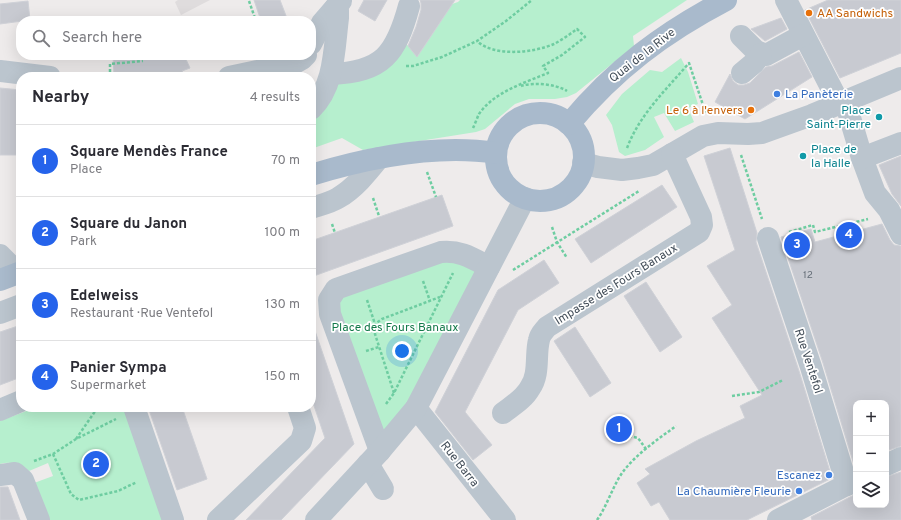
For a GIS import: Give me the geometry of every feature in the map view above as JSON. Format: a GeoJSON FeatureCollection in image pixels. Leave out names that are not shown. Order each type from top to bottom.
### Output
{"type":"FeatureCollection","features":[{"type":"Feature","properties":{"kind":"main road","name":"Quai de la Rive"},"geometry":{"type":"LineString","coordinates":[[569,124],[599,90],[632,60],[684,23],[726,0]]}},
{"type":"Feature","properties":{"kind":"main road"},"geometry":{"type":"LineString","coordinates":[[544,113],[558,117],[569,124],[576,132],[584,152],[580,175],[573,186],[563,194],[551,199],[538,200],[525,198],[513,191],[503,181],[497,168],[496,153],[499,140],[506,128],[517,119],[524,116],[544,113]]}},
{"type":"Feature","properties":{"kind":"main road"},"geometry":{"type":"LineString","coordinates":[[316,174],[331,169],[379,158],[422,152],[470,151],[496,153]]}},
{"type":"Feature","properties":{"kind":"street"},"geometry":{"type":"LineString","coordinates":[[786,0],[803,35],[842,102],[875,193],[889,210],[901,234]]}},
{"type":"Feature","properties":{"kind":"street"},"geometry":{"type":"LineString","coordinates":[[316,34],[322,23],[339,4]]}},
{"type":"Feature","properties":{"kind":"street"},"geometry":{"type":"LineString","coordinates":[[316,104],[327,87],[331,74],[339,4]]}},
{"type":"Feature","properties":{"kind":"street"},"geometry":{"type":"LineString","coordinates":[[331,74],[363,70],[378,63],[392,51],[409,6]]}},
{"type":"Feature","properties":{"kind":"street"},"geometry":{"type":"LineString","coordinates":[[741,36],[756,51],[766,55],[803,35]]}},
{"type":"Feature","properties":{"kind":"street"},"geometry":{"type":"LineString","coordinates":[[742,73],[754,63],[761,54]]}},
{"type":"Feature","properties":{"kind":"street"},"geometry":{"type":"LineString","coordinates":[[253,72],[295,63],[300,60]]}},
{"type":"Feature","properties":{"kind":"street"},"geometry":{"type":"LineString","coordinates":[[0,72],[16,74]]}},
{"type":"Feature","properties":{"kind":"street"},"geometry":{"type":"LineString","coordinates":[[583,163],[598,167],[622,170],[653,165],[703,136],[718,133],[762,133],[812,115],[901,78]]}},
{"type":"Feature","properties":{"kind":"street"},"geometry":{"type":"LineString","coordinates":[[862,158],[901,144]]}},
{"type":"Feature","properties":{"kind":"street","name":"Impasse des Fours Banaux"},"geometry":{"type":"LineString","coordinates":[[503,413],[520,400],[531,388],[536,371],[539,339],[541,333],[547,327],[699,232],[702,225],[701,217],[672,154]]}},
{"type":"Feature","properties":{"kind":"street"},"geometry":{"type":"LineString","coordinates":[[316,206],[337,199],[347,192],[369,171],[379,158]]}},
{"type":"Feature","properties":{"kind":"street"},"geometry":{"type":"LineString","coordinates":[[316,520],[374,458],[416,408],[525,198]]}},
{"type":"Feature","properties":{"kind":"street","name":"Rue Ventefol"},"geometry":{"type":"LineString","coordinates":[[768,238],[811,367],[852,482]]}},
{"type":"Feature","properties":{"kind":"street"},"geometry":{"type":"LineString","coordinates":[[383,489],[330,314],[329,300],[336,289],[441,252],[451,250],[462,253],[489,267]]}},
{"type":"Feature","properties":{"kind":"street"},"geometry":{"type":"LineString","coordinates":[[0,255],[13,275]]}},
{"type":"Feature","properties":{"kind":"street"},"geometry":{"type":"LineString","coordinates":[[0,312],[16,307]]}},
{"type":"Feature","properties":{"kind":"street"},"geometry":{"type":"LineString","coordinates":[[0,410],[16,403]]}},
{"type":"Feature","properties":{"kind":"street","name":"Rue Barra"},"geometry":{"type":"LineString","coordinates":[[416,408],[504,520]]}},
{"type":"Feature","properties":{"kind":"street"},"geometry":{"type":"LineString","coordinates":[[136,412],[173,520]]}},
{"type":"Feature","properties":{"kind":"street"},"geometry":{"type":"LineString","coordinates":[[218,520],[301,441],[305,428],[300,412]]}},
{"type":"Feature","properties":{"kind":"street"},"geometry":{"type":"LineString","coordinates":[[889,464],[901,458]]}},
{"type":"Feature","properties":{"kind":"street"},"geometry":{"type":"LineString","coordinates":[[2,474],[15,473],[23,480],[39,520]]}},
{"type":"Feature","properties":{"kind":"street"},"geometry":{"type":"LineString","coordinates":[[791,517],[852,482]]}},
{"type":"Feature","properties":{"kind":"path"},"geometry":{"type":"LineString","coordinates":[[378,63],[394,66],[414,66],[442,57],[477,41],[532,0]]}},
{"type":"Feature","properties":{"kind":"path"},"geometry":{"type":"LineString","coordinates":[[249,1],[254,16]]}},
{"type":"Feature","properties":{"kind":"path"},"geometry":{"type":"LineString","coordinates":[[473,129],[479,115],[486,106],[508,90],[548,73],[543,66],[562,55],[585,37],[577,29],[554,44],[537,49],[522,51],[492,49],[483,46],[477,41]]}},
{"type":"Feature","properties":{"kind":"path"},"geometry":{"type":"LineString","coordinates":[[110,72],[110,64],[143,60]]}},
{"type":"Feature","properties":{"kind":"path"},"geometry":{"type":"LineString","coordinates":[[622,170],[626,149],[642,116],[689,63],[708,120]]}},
{"type":"Feature","properties":{"kind":"path"},"geometry":{"type":"LineString","coordinates":[[508,90],[528,84],[562,88],[567,91]]}},
{"type":"Feature","properties":{"kind":"path"},"geometry":{"type":"LineString","coordinates":[[740,152],[768,238],[813,225],[815,232],[873,217]]}},
{"type":"Feature","properties":{"kind":"path"},"geometry":{"type":"LineString","coordinates":[[426,169],[436,197]]}},
{"type":"Feature","properties":{"kind":"path"},"geometry":{"type":"LineString","coordinates":[[510,273],[641,189]]}},
{"type":"Feature","properties":{"kind":"path"},"geometry":{"type":"LineString","coordinates":[[372,192],[380,216]]}},
{"type":"Feature","properties":{"kind":"path"},"geometry":{"type":"LineString","coordinates":[[552,227],[557,242],[567,258]]}},
{"type":"Feature","properties":{"kind":"path"},"geometry":{"type":"LineString","coordinates":[[385,405],[394,394],[455,268]]}},
{"type":"Feature","properties":{"kind":"path"},"geometry":{"type":"LineString","coordinates":[[394,394],[375,334],[375,324],[382,319],[441,296]]}},
{"type":"Feature","properties":{"kind":"path"},"geometry":{"type":"LineString","coordinates":[[732,396],[759,392],[783,380]]}},
{"type":"Feature","properties":{"kind":"path"},"geometry":{"type":"LineString","coordinates":[[76,439],[95,412]]}},
{"type":"Feature","properties":{"kind":"path"},"geometry":{"type":"LineString","coordinates":[[2,474],[53,454],[76,439],[129,412]]}},
{"type":"Feature","properties":{"kind":"path"},"geometry":{"type":"LineString","coordinates":[[596,520],[603,512],[622,474],[646,449],[676,426]]}},
{"type":"Feature","properties":{"kind":"path"},"geometry":{"type":"LineString","coordinates":[[629,436],[638,438],[646,449]]}},
{"type":"Feature","properties":{"kind":"path"},"geometry":{"type":"LineString","coordinates":[[53,454],[70,494],[79,500],[118,491],[157,473]]}},
{"type":"Feature","properties":{"kind":"shaded area"},"geometry":{"type":"Polygon","coordinates":[[[178,0],[210,0],[181,15],[175,2],[178,0]]]}},
{"type":"Feature","properties":{"kind":"green space"},"geometry":{"type":"Polygon","coordinates":[[[460,0],[687,0],[633,36],[634,46],[576,93],[567,97],[555,99],[529,99],[515,104],[485,129],[476,132],[363,150],[342,138],[316,147],[316,102],[327,87],[404,41],[417,57],[452,4],[460,0]]]}},
{"type":"Feature","properties":{"kind":"green space"},"geometry":{"type":"Polygon","coordinates":[[[681,58],[688,72],[698,104],[688,108],[694,122],[675,131],[664,113],[654,117],[664,137],[645,150],[625,156],[619,152],[612,125],[606,115],[622,94],[650,70],[662,72],[681,58]]]}},
{"type":"Feature","properties":{"kind":"green space","name":"Place des Fours Banaux"},"geometry":{"type":"Polygon","coordinates":[[[441,252],[489,267],[380,451],[330,314],[336,289],[441,252]]]}},
{"type":"Feature","properties":{"kind":"green space"},"geometry":{"type":"Polygon","coordinates":[[[24,412],[126,412],[163,520],[48,520],[34,483],[53,476],[48,463],[29,471],[15,464],[0,464],[0,421],[24,412]]]}},
{"type":"Feature","properties":{"kind":"building"},"geometry":{"type":"Polygon","coordinates":[[[254,0],[280,0],[286,16],[259,16],[254,0]]]}},
{"type":"Feature","properties":{"kind":"building"},"geometry":{"type":"Polygon","coordinates":[[[364,0],[387,0],[375,21],[358,11],[364,0]]]}},
{"type":"Feature","properties":{"kind":"building"},"geometry":{"type":"Polygon","coordinates":[[[420,0],[455,0],[417,57],[408,46],[421,10],[420,0]]]}},
{"type":"Feature","properties":{"kind":"building"},"geometry":{"type":"Polygon","coordinates":[[[828,0],[901,0],[901,53],[840,78],[805,10],[828,0]]]}},
{"type":"Feature","properties":{"kind":"building"},"geometry":{"type":"Polygon","coordinates":[[[28,1],[30,16],[16,16],[16,22],[0,24],[0,4],[28,1]]]}},
{"type":"Feature","properties":{"kind":"building"},"geometry":{"type":"Polygon","coordinates":[[[781,18],[787,29],[765,41],[751,29],[781,18]]]}},
{"type":"Feature","properties":{"kind":"building"},"geometry":{"type":"Polygon","coordinates":[[[799,52],[812,77],[745,119],[715,102],[730,74],[733,81],[738,85],[744,85],[750,83],[766,67],[772,66],[799,52]]]}},
{"type":"Feature","properties":{"kind":"building"},"geometry":{"type":"Polygon","coordinates":[[[113,60],[186,60],[190,68],[182,72],[114,72],[113,60]]]}},
{"type":"Feature","properties":{"kind":"building"},"geometry":{"type":"Polygon","coordinates":[[[0,88],[16,90],[16,155],[0,155],[0,88]]]}},
{"type":"Feature","properties":{"kind":"building"},"geometry":{"type":"Polygon","coordinates":[[[730,148],[757,233],[756,242],[799,371],[832,478],[747,520],[670,520],[659,502],[651,506],[637,483],[650,474],[645,469],[696,441],[745,418],[740,406],[762,395],[712,318],[732,305],[707,266],[735,250],[704,156],[730,148]]]}},
{"type":"Feature","properties":{"kind":"building"},"geometry":{"type":"Polygon","coordinates":[[[901,156],[901,206],[892,194],[879,165],[901,156]]]}},
{"type":"Feature","properties":{"kind":"building"},"geometry":{"type":"Polygon","coordinates":[[[662,185],[677,207],[591,263],[575,239],[662,185]]]}},
{"type":"Feature","properties":{"kind":"building"},"geometry":{"type":"Polygon","coordinates":[[[442,195],[453,226],[316,275],[316,239],[442,195]]]}},
{"type":"Feature","properties":{"kind":"building"},"geometry":{"type":"Polygon","coordinates":[[[882,224],[894,245],[901,246],[901,446],[889,450],[889,400],[853,400],[853,461],[823,363],[781,237],[811,229],[815,242],[882,224]]]}},
{"type":"Feature","properties":{"kind":"building"},"geometry":{"type":"Polygon","coordinates":[[[544,260],[559,283],[518,310],[465,412],[492,445],[473,460],[435,412],[498,290],[544,260]]]}},
{"type":"Feature","properties":{"kind":"building"},"geometry":{"type":"Polygon","coordinates":[[[646,282],[682,337],[660,352],[624,296],[646,282]]]}},
{"type":"Feature","properties":{"kind":"building"},"geometry":{"type":"Polygon","coordinates":[[[16,327],[16,379],[0,385],[0,332],[16,327]]]}},
{"type":"Feature","properties":{"kind":"building"},"geometry":{"type":"Polygon","coordinates":[[[575,327],[611,383],[590,397],[554,341],[575,327]]]}},
{"type":"Feature","properties":{"kind":"building"},"geometry":{"type":"Polygon","coordinates":[[[316,334],[354,444],[281,520],[246,520],[325,438],[316,412],[316,334]]]}},
{"type":"Feature","properties":{"kind":"building"},"geometry":{"type":"Polygon","coordinates":[[[150,412],[184,412],[207,479],[177,490],[150,412]]]}},
{"type":"Feature","properties":{"kind":"building"},"geometry":{"type":"Polygon","coordinates":[[[901,472],[901,520],[812,520],[811,517],[853,496],[853,508],[889,508],[889,476],[901,472]]]}},
{"type":"Feature","properties":{"kind":"building"},"geometry":{"type":"Polygon","coordinates":[[[0,487],[8,487],[20,520],[0,520],[0,487]]]}},
{"type":"Feature","properties":{"kind":"place","name":"AA Sandwichs"},"geometry":{"type":"Point","coordinates":[809,13]}},
{"type":"Feature","properties":{"kind":"place","name":"La Panèterie"},"geometry":{"type":"Point","coordinates":[777,94]}},
{"type":"Feature","properties":{"kind":"place","name":"Le 6 à l'envers"},"geometry":{"type":"Point","coordinates":[751,110]}},
{"type":"Feature","properties":{"kind":"place","name":"Place Saint-Pierre"},"geometry":{"type":"Point","coordinates":[879,117]}},
{"type":"Feature","properties":{"kind":"place","name":"Place de la Halle"},"geometry":{"type":"Point","coordinates":[803,156]}},
{"type":"Feature","properties":{"kind":"place","name":"Panier Sympa"},"geometry":{"type":"Point","coordinates":[849,235]}},
{"type":"Feature","properties":{"kind":"place","name":"Edelweiss"},"geometry":{"type":"Point","coordinates":[797,245]}},
{"type":"Feature","properties":{"kind":"place","name":"Square Mendès France"},"geometry":{"type":"Point","coordinates":[619,429]}},
{"type":"Feature","properties":{"kind":"place","name":"Square du Janon"},"geometry":{"type":"Point","coordinates":[96,464]}},
{"type":"Feature","properties":{"kind":"place","name":"Escanez"},"geometry":{"type":"Point","coordinates":[829,475]}},
{"type":"Feature","properties":{"kind":"place","name":"La Chaumière Fleurie"},"geometry":{"type":"Point","coordinates":[799,491]}}]}
